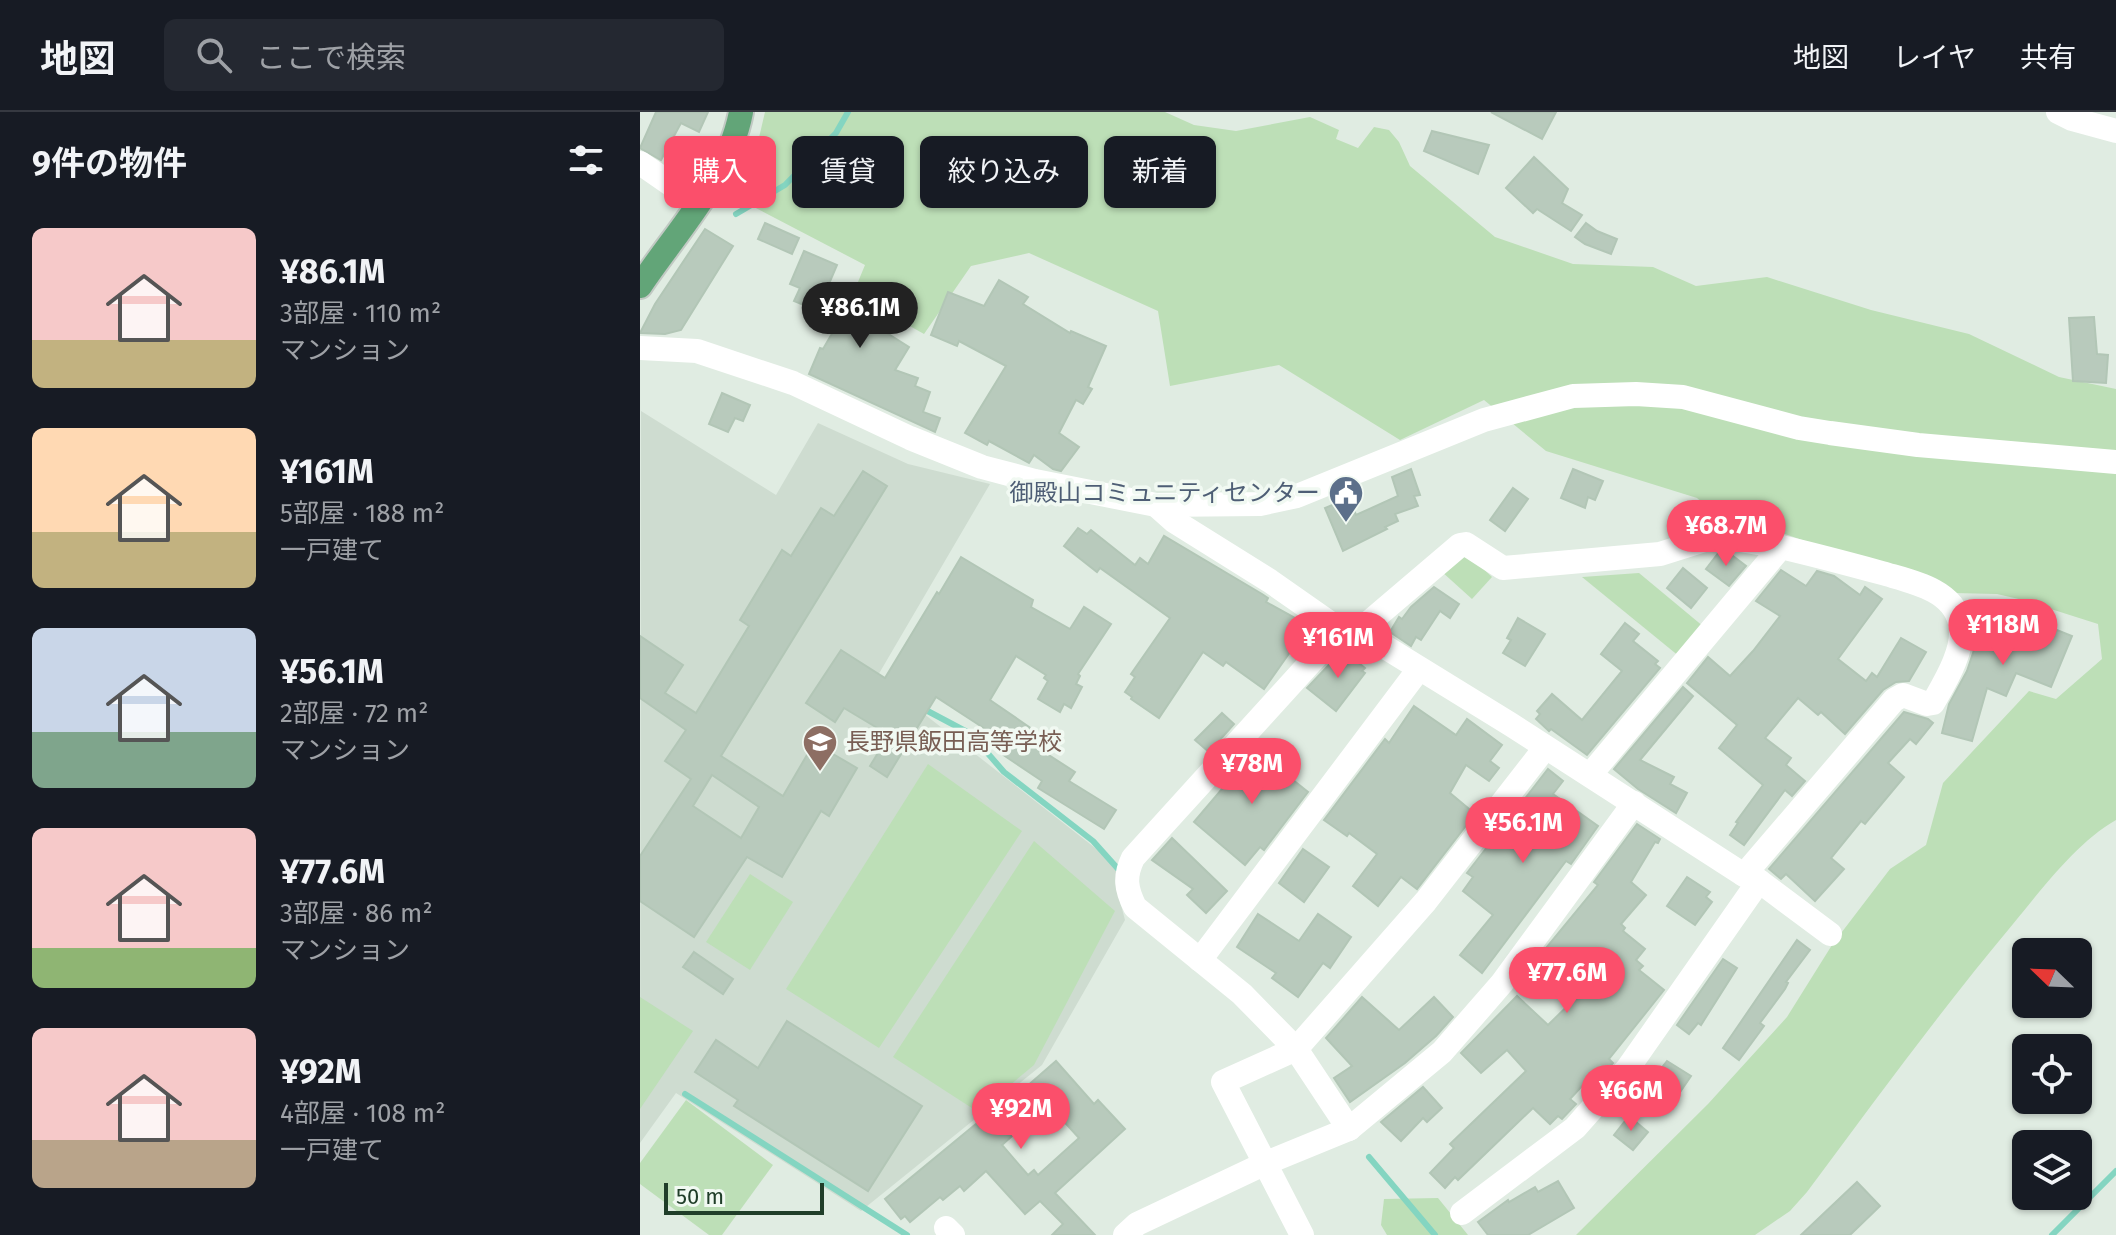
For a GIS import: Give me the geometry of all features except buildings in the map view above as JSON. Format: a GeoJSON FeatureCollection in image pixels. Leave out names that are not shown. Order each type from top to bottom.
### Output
{"type":"FeatureCollection","features":[{"type":"Feature","properties":{"kind":"main road"},"geometry":{"type":"LineString","coordinates":[[734,136],[741,112]]}},
{"type":"Feature","properties":{"kind":"main road"},"geometry":{"type":"LineString","coordinates":[[640,286],[695,208]]}},
{"type":"Feature","properties":{"kind":"street"},"geometry":{"type":"LineString","coordinates":[[2058,112],[2116,131]]}},
{"type":"Feature","properties":{"kind":"street"},"geometry":{"type":"LineString","coordinates":[[640,163],[664,180]]}},
{"type":"Feature","properties":{"kind":"street"},"geometry":{"type":"LineString","coordinates":[[640,348],[697,351],[793,383],[910,438],[982,467],[1156,505],[1281,501],[1343,479],[1484,420],[1573,396],[1636,394],[1683,397],[1799,428],[1830,433],[1918,445],[2116,462]]}},
{"type":"Feature","properties":{"kind":"street"},"geometry":{"type":"LineString","coordinates":[[1156,505],[1174,521],[1270,581],[1419,669],[1634,803],[1751,878],[1830,934]]}},
{"type":"Feature","properties":{"kind":"street"},"geometry":{"type":"LineString","coordinates":[[1349,1129],[1296,1049],[1242,994],[1135,907],[1126,890],[1127,872],[1133,858],[1349,630],[1460,545],[1466,544],[1503,568],[1660,554],[1717,536],[1781,547],[1871,570],[1922,585],[1948,601],[1957,613],[1961,626],[1960,640],[1933,703],[1927,704],[1903,695],[1894,700],[1751,878],[1628,1068],[1575,1128],[1462,1213]]}},
{"type":"Feature","properties":{"kind":"street"},"geometry":{"type":"LineString","coordinates":[[1590,775],[1781,547]]}},
{"type":"Feature","properties":{"kind":"street"},"geometry":{"type":"LineString","coordinates":[[1200,960],[1419,669]]}},
{"type":"Feature","properties":{"kind":"street"},"geometry":{"type":"LineString","coordinates":[[1302,1235],[1223,1082],[1296,1049],[1426,901],[1545,748]]}},
{"type":"Feature","properties":{"kind":"street"},"geometry":{"type":"LineString","coordinates":[[1125,1235],[1137,1224],[1266,1163],[1349,1129],[1442,1052],[1502,983],[1634,803]]}},
{"type":"Feature","properties":{"kind":"shaded area","name":"長野県飯田高等学校"},"geometry":{"type":"Polygon","coordinates":[[[641,411],[776,495],[818,423],[908,464],[990,484],[877,677],[1122,869],[1116,886],[1125,920],[1042,1065],[861,1211],[676,1093],[640,1143],[641,411]]]}},
{"type":"Feature","properties":{"kind":"green space"},"geometry":{"type":"Polygon","coordinates":[[[765,112],[1165,112],[1194,125],[1236,131],[1310,117],[1339,130],[1336,139],[1358,148],[1374,127],[1389,130],[1399,142],[1410,166],[1495,237],[1573,264],[1653,267],[1696,286],[1767,277],[1871,310],[1969,334],[2059,377],[2116,389],[2116,820],[2074,853],[2036,896],[1908,1056],[1790,1211],[1755,1235],[1576,1235],[1708,1104],[1787,1017],[1832,945],[1890,869],[1926,845],[1943,783],[2029,691],[2056,699],[2102,659],[2098,624],[1997,594],[1954,593],[1782,533],[1724,521],[1697,498],[1546,451],[1484,400],[1400,440],[1279,365],[1170,386],[1158,311],[1029,253],[971,266],[924,334],[853,294],[865,265],[756,208],[776,208],[776,136],[759,136],[765,112]]]}},
{"type":"Feature","properties":{"kind":"green space"},"geometry":{"type":"Polygon","coordinates":[[[1462,549],[1492,577],[1472,599],[1441,571],[1462,549]]]}},
{"type":"Feature","properties":{"kind":"green space"},"geometry":{"type":"Polygon","coordinates":[[[1639,573],[1704,627],[1680,657],[1582,577],[1639,573]]]}},
{"type":"Feature","properties":{"kind":"green space"},"geometry":{"type":"Polygon","coordinates":[[[928,764],[1022,831],[879,1048],[786,989],[928,764]]]}},
{"type":"Feature","properties":{"kind":"green space"},"geometry":{"type":"Polygon","coordinates":[[[1034,841],[1115,911],[1034,1065],[978,1112],[893,1057],[1034,841]]]}},
{"type":"Feature","properties":{"kind":"green space"},"geometry":{"type":"Polygon","coordinates":[[[750,874],[793,902],[750,970],[706,942],[750,874]]]}},
{"type":"Feature","properties":{"kind":"green space"},"geometry":{"type":"Polygon","coordinates":[[[640,997],[693,1031],[640,1109],[640,997]]]}},
{"type":"Feature","properties":{"kind":"green space"},"geometry":{"type":"Polygon","coordinates":[[[686,1100],[773,1165],[722,1235],[709,1235],[640,1184],[640,1163],[686,1100]]]}},
{"type":"Feature","properties":{"kind":"green space"},"geometry":{"type":"Polygon","coordinates":[[[1438,1198],[1468,1235],[1387,1235],[1381,1225],[1384,1199],[1438,1198]]]}},
{"type":"Feature","properties":{"kind":"waterway"},"geometry":{"type":"LineString","coordinates":[[736,214],[785,185],[836,133],[848,112]]}},
{"type":"Feature","properties":{"kind":"waterway"},"geometry":{"type":"LineString","coordinates":[[922,708],[971,734],[1004,772],[1093,841],[1119,870]]}},
{"type":"Feature","properties":{"kind":"waterway"},"geometry":{"type":"LineString","coordinates":[[685,1094],[907,1235]]}},
{"type":"Feature","properties":{"kind":"waterway"},"geometry":{"type":"LineString","coordinates":[[1369,1157],[1435,1235]]}},
{"type":"Feature","properties":{"kind":"waterway"},"geometry":{"type":"LineString","coordinates":[[2052,1235],[2116,1171]]}},
{"type":"Feature","properties":{"kind":"place","name":"御殿山コミュニティセンター"},"geometry":{"type":"Point","coordinates":[1346,524]}},
{"type":"Feature","properties":{"kind":"place","name":"長野県飯田高等学校"},"geometry":{"type":"Point","coordinates":[820,773]}}]}
